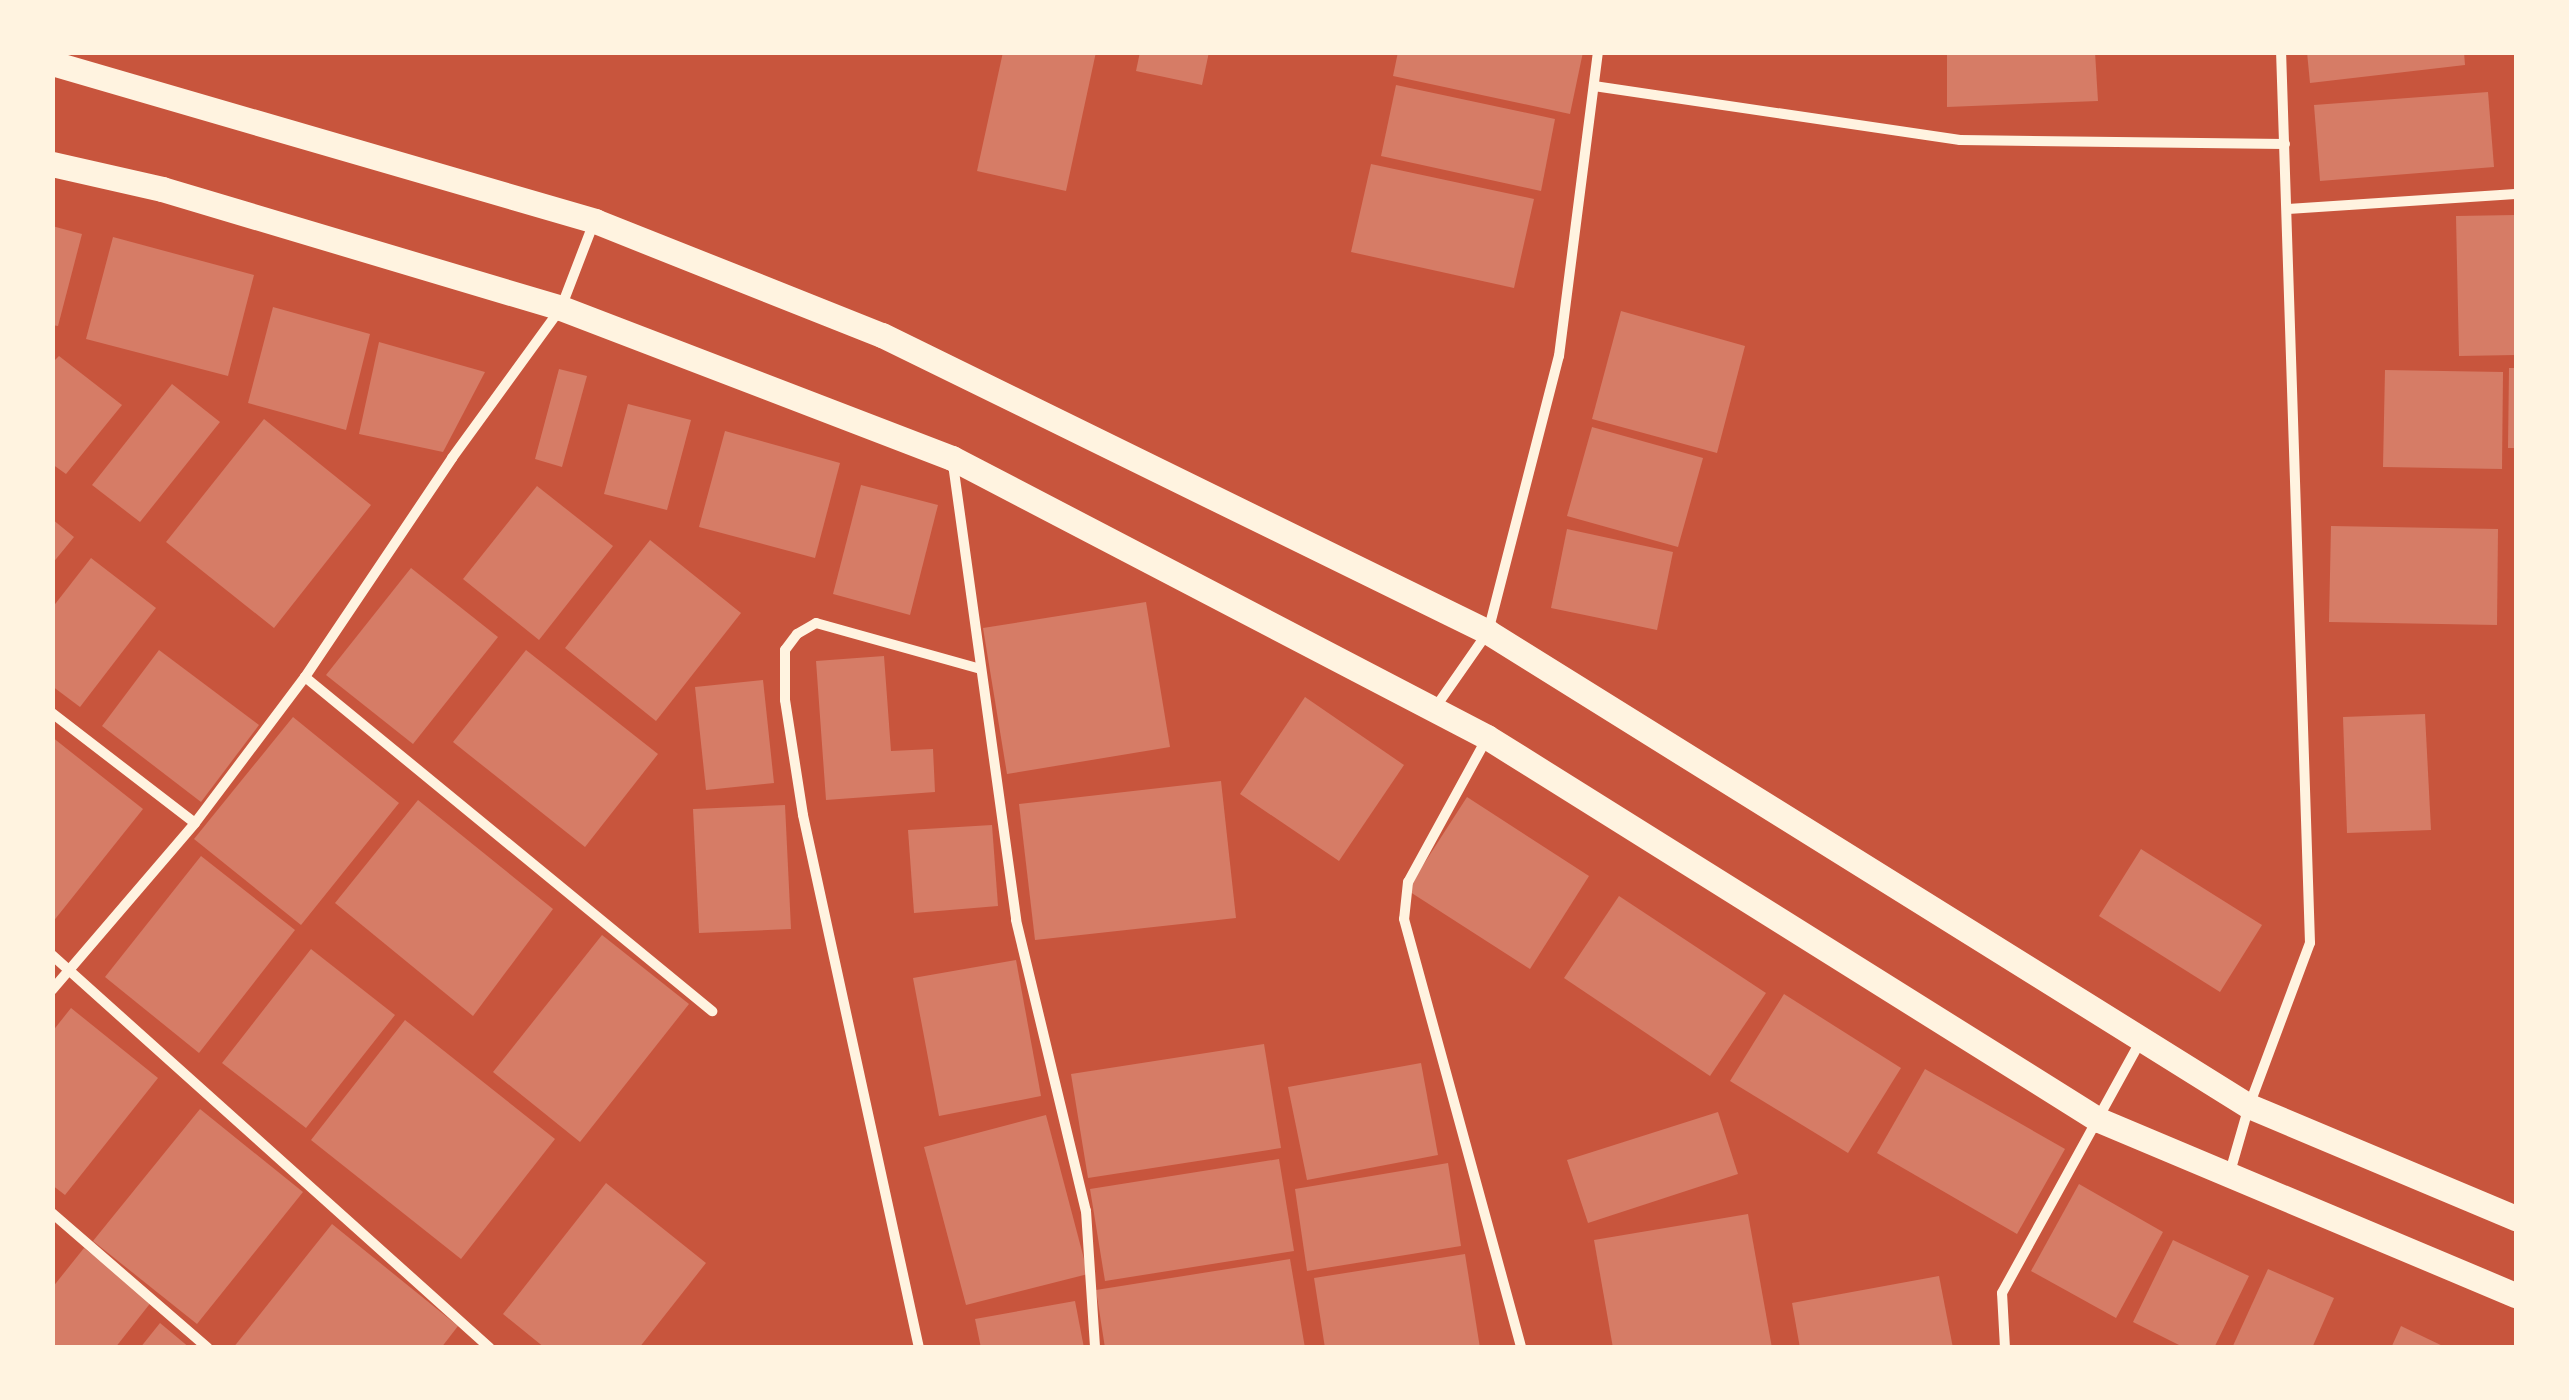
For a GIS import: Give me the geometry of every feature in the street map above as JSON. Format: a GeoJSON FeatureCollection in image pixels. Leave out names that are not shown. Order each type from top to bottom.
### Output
{"type":"FeatureCollection","features":[{"type":"Feature","properties":{"kind":"main road"},"geometry":{"type":"LineString","coordinates":[[52,64],[160,91],[595,221],[882,335],[1488,632],[2249,1106],[2516,1218]]}},
{"type":"Feature","properties":{"kind":"main road"},"geometry":{"type":"LineString","coordinates":[[52,164],[162,189],[561,308],[952,458],[1487,737],[2099,1120],[2516,1296]]}},
{"type":"Feature","properties":{"kind":"street"},"geometry":{"type":"LineString","coordinates":[[1435,708],[1488,632],[1559,356],[1598,52]]}},
{"type":"Feature","properties":{"kind":"street"},"geometry":{"type":"LineString","coordinates":[[2230,1174],[2249,1106],[2310,943],[2281,52]]}},
{"type":"Feature","properties":{"kind":"street"},"geometry":{"type":"LineString","coordinates":[[1594,86],[1960,140],[2285,144]]}},
{"type":"Feature","properties":{"kind":"street"},"geometry":{"type":"LineString","coordinates":[[2288,209],[2516,194]]}},
{"type":"Feature","properties":{"kind":"street"},"geometry":{"type":"LineString","coordinates":[[52,990],[195,823],[305,676],[452,458],[561,308],[595,221]]}},
{"type":"Feature","properties":{"kind":"street"},"geometry":{"type":"LineString","coordinates":[[952,458],[1016,920],[1086,1211],[1095,1348]]}},
{"type":"Feature","properties":{"kind":"street"},"geometry":{"type":"LineString","coordinates":[[920,1348],[802,815],[786,700],[785,650],[797,634],[816,623],[982,670]]}},
{"type":"Feature","properties":{"kind":"street"},"geometry":{"type":"LineString","coordinates":[[305,676],[712,1011]]}},
{"type":"Feature","properties":{"kind":"street"},"geometry":{"type":"LineString","coordinates":[[52,713],[195,823]]}},
{"type":"Feature","properties":{"kind":"street"},"geometry":{"type":"LineString","coordinates":[[1487,737],[1408,882],[1404,919],[1521,1348]]}},
{"type":"Feature","properties":{"kind":"street"},"geometry":{"type":"LineString","coordinates":[[52,955],[490,1348]]}},
{"type":"Feature","properties":{"kind":"street"},"geometry":{"type":"LineString","coordinates":[[2005,1348],[2002,1293],[2142,1039]]}},
{"type":"Feature","properties":{"kind":"street"},"geometry":{"type":"LineString","coordinates":[[52,1213],[208,1348]]}},
{"type":"Feature","properties":{"kind":"building"},"geometry":{"type":"Polygon","coordinates":[[[1003,52],[1096,52],[1066,191],[977,171],[1003,52]]]}},
{"type":"Feature","properties":{"kind":"building"},"geometry":{"type":"Polygon","coordinates":[[[1140,52],[1209,52],[1202,85],[1136,71],[1140,52]]]}},
{"type":"Feature","properties":{"kind":"building"},"geometry":{"type":"Polygon","coordinates":[[[1398,52],[1583,52],[1570,114],[1393,76],[1398,52]]]}},
{"type":"Feature","properties":{"kind":"building"},"geometry":{"type":"Polygon","coordinates":[[[1947,52],[2095,52],[2098,101],[1947,107],[1947,52]]]}},
{"type":"Feature","properties":{"kind":"building"},"geometry":{"type":"Polygon","coordinates":[[[2307,52],[2464,52],[2465,65],[2310,83],[2307,52]]]}},
{"type":"Feature","properties":{"kind":"building"},"geometry":{"type":"Polygon","coordinates":[[[1396,85],[1555,119],[1541,191],[1381,156],[1396,85]]]}},
{"type":"Feature","properties":{"kind":"building"},"geometry":{"type":"Polygon","coordinates":[[[2488,92],[2494,167],[2320,181],[2314,105],[2488,92]]]}},
{"type":"Feature","properties":{"kind":"building"},"geometry":{"type":"Polygon","coordinates":[[[1371,164],[1534,199],[1514,288],[1351,252],[1371,164]]]}},
{"type":"Feature","properties":{"kind":"building"},"geometry":{"type":"Polygon","coordinates":[[[2516,215],[2516,355],[2459,356],[2456,216],[2516,215]]]}},
{"type":"Feature","properties":{"kind":"building"},"geometry":{"type":"Polygon","coordinates":[[[52,226],[82,234],[58,326],[52,325],[52,226]]]}},
{"type":"Feature","properties":{"kind":"building"},"geometry":{"type":"Polygon","coordinates":[[[113,237],[254,275],[228,376],[86,339],[113,237]]]}},
{"type":"Feature","properties":{"kind":"building"},"geometry":{"type":"Polygon","coordinates":[[[273,307],[370,334],[346,430],[248,403],[273,307]]]}},
{"type":"Feature","properties":{"kind":"building"},"geometry":{"type":"Polygon","coordinates":[[[1621,311],[1745,346],[1717,453],[1592,419],[1621,311]]]}},
{"type":"Feature","properties":{"kind":"building"},"geometry":{"type":"Polygon","coordinates":[[[379,342],[485,372],[443,452],[359,434],[379,342]]]}},
{"type":"Feature","properties":{"kind":"building"},"geometry":{"type":"Polygon","coordinates":[[[59,356],[122,405],[66,474],[52,464],[52,363],[59,356]]]}},
{"type":"Feature","properties":{"kind":"building"},"geometry":{"type":"Polygon","coordinates":[[[2509,368],[2516,368],[2516,448],[2508,448],[2509,368]]]}},
{"type":"Feature","properties":{"kind":"building"},"geometry":{"type":"Polygon","coordinates":[[[559,369],[587,376],[562,467],[535,459],[559,369]]]}},
{"type":"Feature","properties":{"kind":"building"},"geometry":{"type":"Polygon","coordinates":[[[2385,370],[2503,372],[2502,469],[2383,467],[2385,370]]]}},
{"type":"Feature","properties":{"kind":"building"},"geometry":{"type":"Polygon","coordinates":[[[172,384],[220,422],[140,522],[92,485],[172,384]]]}},
{"type":"Feature","properties":{"kind":"building"},"geometry":{"type":"Polygon","coordinates":[[[628,404],[691,420],[667,510],[604,494],[628,404]]]}},
{"type":"Feature","properties":{"kind":"building"},"geometry":{"type":"Polygon","coordinates":[[[264,419],[371,505],[274,628],[166,542],[264,419]]]}},
{"type":"Feature","properties":{"kind":"building"},"geometry":{"type":"Polygon","coordinates":[[[1592,427],[1703,458],[1678,547],[1567,516],[1592,427]]]}},
{"type":"Feature","properties":{"kind":"building"},"geometry":{"type":"Polygon","coordinates":[[[725,431],[840,463],[815,558],[699,527],[725,431]]]}},
{"type":"Feature","properties":{"kind":"building"},"geometry":{"type":"Polygon","coordinates":[[[861,485],[938,505],[910,615],[833,594],[861,485]]]}},
{"type":"Feature","properties":{"kind":"building"},"geometry":{"type":"Polygon","coordinates":[[[537,486],[613,546],[539,640],[463,579],[537,486]]]}},
{"type":"Feature","properties":{"kind":"building"},"geometry":{"type":"Polygon","coordinates":[[[52,519],[74,537],[52,564],[52,519]]]}},
{"type":"Feature","properties":{"kind":"building"},"geometry":{"type":"Polygon","coordinates":[[[2331,526],[2498,529],[2497,625],[2329,622],[2331,526]]]}},
{"type":"Feature","properties":{"kind":"building"},"geometry":{"type":"Polygon","coordinates":[[[1567,529],[1673,552],[1657,630],[1551,608],[1567,529]]]}},
{"type":"Feature","properties":{"kind":"building"},"geometry":{"type":"Polygon","coordinates":[[[650,540],[741,613],[656,721],[565,648],[650,540]]]}},
{"type":"Feature","properties":{"kind":"building"},"geometry":{"type":"Polygon","coordinates":[[[91,558],[156,608],[80,707],[52,686],[52,608],[91,558]]]}},
{"type":"Feature","properties":{"kind":"building"},"geometry":{"type":"Polygon","coordinates":[[[411,568],[498,637],[413,744],[326,675],[411,568]]]}},
{"type":"Feature","properties":{"kind":"building"},"geometry":{"type":"Polygon","coordinates":[[[1146,602],[1170,747],[1007,774],[983,628],[1146,602]]]}},
{"type":"Feature","properties":{"kind":"building"},"geometry":{"type":"Polygon","coordinates":[[[159,650],[259,725],[201,802],[102,726],[159,650]]]}},
{"type":"Feature","properties":{"kind":"building"},"geometry":{"type":"Polygon","coordinates":[[[526,650],[658,754],[585,847],[453,742],[526,650]]]}},
{"type":"Feature","properties":{"kind":"building"},"geometry":{"type":"Polygon","coordinates":[[[884,656],[891,751],[933,749],[935,792],[826,800],[816,661],[884,656]]]}},
{"type":"Feature","properties":{"kind":"building"},"geometry":{"type":"Polygon","coordinates":[[[763,680],[774,783],[706,790],[695,687],[763,680]]]}},
{"type":"Feature","properties":{"kind":"building"},"geometry":{"type":"Polygon","coordinates":[[[1305,697],[1404,765],[1339,861],[1240,794],[1305,697]]]}},
{"type":"Feature","properties":{"kind":"building"},"geometry":{"type":"Polygon","coordinates":[[[2425,714],[2431,830],[2347,833],[2343,717],[2425,714]]]}},
{"type":"Feature","properties":{"kind":"building"},"geometry":{"type":"Polygon","coordinates":[[[293,717],[399,803],[301,925],[194,839],[293,717]]]}},
{"type":"Feature","properties":{"kind":"building"},"geometry":{"type":"Polygon","coordinates":[[[52,737],[143,809],[52,923],[52,737]]]}},
{"type":"Feature","properties":{"kind":"building"},"geometry":{"type":"Polygon","coordinates":[[[1221,781],[1236,918],[1035,940],[1019,804],[1221,781]]]}},
{"type":"Feature","properties":{"kind":"building"},"geometry":{"type":"Polygon","coordinates":[[[1467,797],[1589,876],[1530,969],[1407,890],[1467,797]]]}},
{"type":"Feature","properties":{"kind":"building"},"geometry":{"type":"Polygon","coordinates":[[[418,800],[553,909],[473,1016],[335,903],[418,800]]]}},
{"type":"Feature","properties":{"kind":"building"},"geometry":{"type":"Polygon","coordinates":[[[785,805],[791,929],[699,933],[693,809],[785,805]]]}},
{"type":"Feature","properties":{"kind":"building"},"geometry":{"type":"Polygon","coordinates":[[[992,825],[998,906],[914,913],[908,830],[992,825]]]}},
{"type":"Feature","properties":{"kind":"building"},"geometry":{"type":"Polygon","coordinates":[[[2141,849],[2262,925],[2220,992],[2099,916],[2141,849]]]}},
{"type":"Feature","properties":{"kind":"building"},"geometry":{"type":"Polygon","coordinates":[[[201,856],[295,930],[199,1053],[105,977],[201,856]]]}},
{"type":"Feature","properties":{"kind":"building"},"geometry":{"type":"Polygon","coordinates":[[[1619,896],[1766,993],[1710,1076],[1564,978],[1619,896]]]}},
{"type":"Feature","properties":{"kind":"building"},"geometry":{"type":"Polygon","coordinates":[[[602,935],[689,1004],[580,1142],[493,1072],[602,935]]]}},
{"type":"Feature","properties":{"kind":"building"},"geometry":{"type":"Polygon","coordinates":[[[311,949],[395,1015],[306,1128],[222,1063],[311,949]]]}},
{"type":"Feature","properties":{"kind":"building"},"geometry":{"type":"Polygon","coordinates":[[[1016,960],[1041,1096],[939,1116],[913,978],[1016,960]]]}},
{"type":"Feature","properties":{"kind":"building"},"geometry":{"type":"Polygon","coordinates":[[[1784,994],[1901,1068],[1848,1153],[1730,1081],[1784,994]]]}},
{"type":"Feature","properties":{"kind":"building"},"geometry":{"type":"Polygon","coordinates":[[[71,1008],[158,1078],[65,1195],[52,1185],[52,1032],[71,1008]]]}},
{"type":"Feature","properties":{"kind":"building"},"geometry":{"type":"Polygon","coordinates":[[[405,1020],[555,1139],[461,1259],[311,1140],[405,1020]]]}},
{"type":"Feature","properties":{"kind":"building"},"geometry":{"type":"Polygon","coordinates":[[[1264,1044],[1281,1148],[1088,1178],[1071,1074],[1264,1044]]]}},
{"type":"Feature","properties":{"kind":"building"},"geometry":{"type":"Polygon","coordinates":[[[1421,1063],[1438,1155],[1307,1180],[1288,1087],[1421,1063]]]}},
{"type":"Feature","properties":{"kind":"building"},"geometry":{"type":"Polygon","coordinates":[[[1925,1069],[2065,1149],[2017,1234],[1877,1153],[1925,1069]]]}},
{"type":"Feature","properties":{"kind":"building"},"geometry":{"type":"Polygon","coordinates":[[[200,1109],[303,1192],[197,1324],[93,1241],[200,1109]]]}},
{"type":"Feature","properties":{"kind":"building"},"geometry":{"type":"Polygon","coordinates":[[[1718,1112],[1738,1174],[1588,1223],[1567,1160],[1718,1112]]]}},
{"type":"Feature","properties":{"kind":"building"},"geometry":{"type":"Polygon","coordinates":[[[1046,1115],[1088,1274],[966,1305],[924,1147],[1046,1115]]]}},
{"type":"Feature","properties":{"kind":"building"},"geometry":{"type":"Polygon","coordinates":[[[1279,1159],[1294,1251],[1105,1281],[1090,1189],[1279,1159]]]}},
{"type":"Feature","properties":{"kind":"building"},"geometry":{"type":"Polygon","coordinates":[[[1448,1163],[1461,1246],[1307,1271],[1295,1189],[1448,1163]]]}},
{"type":"Feature","properties":{"kind":"building"},"geometry":{"type":"Polygon","coordinates":[[[606,1183],[706,1263],[639,1348],[545,1348],[503,1314],[606,1183]]]}},
{"type":"Feature","properties":{"kind":"building"},"geometry":{"type":"Polygon","coordinates":[[[2079,1184],[2163,1232],[2116,1318],[2031,1271],[2079,1184]]]}},
{"type":"Feature","properties":{"kind":"building"},"geometry":{"type":"Polygon","coordinates":[[[1748,1214],[1772,1348],[1613,1348],[1594,1240],[1748,1214]]]}},
{"type":"Feature","properties":{"kind":"building"},"geometry":{"type":"Polygon","coordinates":[[[332,1224],[458,1326],[441,1348],[233,1348],[332,1224]]]}},
{"type":"Feature","properties":{"kind":"building"},"geometry":{"type":"Polygon","coordinates":[[[2173,1240],[2249,1276],[2214,1348],[2185,1348],[2133,1322],[2173,1240]]]}},
{"type":"Feature","properties":{"kind":"building"},"geometry":{"type":"Polygon","coordinates":[[[84,1248],[152,1301],[115,1348],[52,1348],[52,1288],[84,1248]]]}},
{"type":"Feature","properties":{"kind":"building"},"geometry":{"type":"Polygon","coordinates":[[[1465,1254],[1480,1348],[1325,1348],[1314,1278],[1465,1254]]]}},
{"type":"Feature","properties":{"kind":"building"},"geometry":{"type":"Polygon","coordinates":[[[1290,1259],[1305,1348],[1105,1348],[1096,1290],[1290,1259]]]}},
{"type":"Feature","properties":{"kind":"building"},"geometry":{"type":"Polygon","coordinates":[[[2268,1269],[2334,1298],[2312,1348],[2232,1348],[2268,1269]]]}},
{"type":"Feature","properties":{"kind":"building"},"geometry":{"type":"Polygon","coordinates":[[[1939,1276],[1953,1348],[1800,1348],[1792,1303],[1939,1276]]]}},
{"type":"Feature","properties":{"kind":"building"},"geometry":{"type":"Polygon","coordinates":[[[1075,1301],[1084,1348],[981,1348],[975,1319],[1075,1301]]]}},
{"type":"Feature","properties":{"kind":"building"},"geometry":{"type":"Polygon","coordinates":[[[160,1323],[190,1348],[140,1348],[160,1323]]]}},
{"type":"Feature","properties":{"kind":"building"},"geometry":{"type":"Polygon","coordinates":[[[2401,1326],[2447,1348],[2391,1348],[2401,1326]]]}}]}
